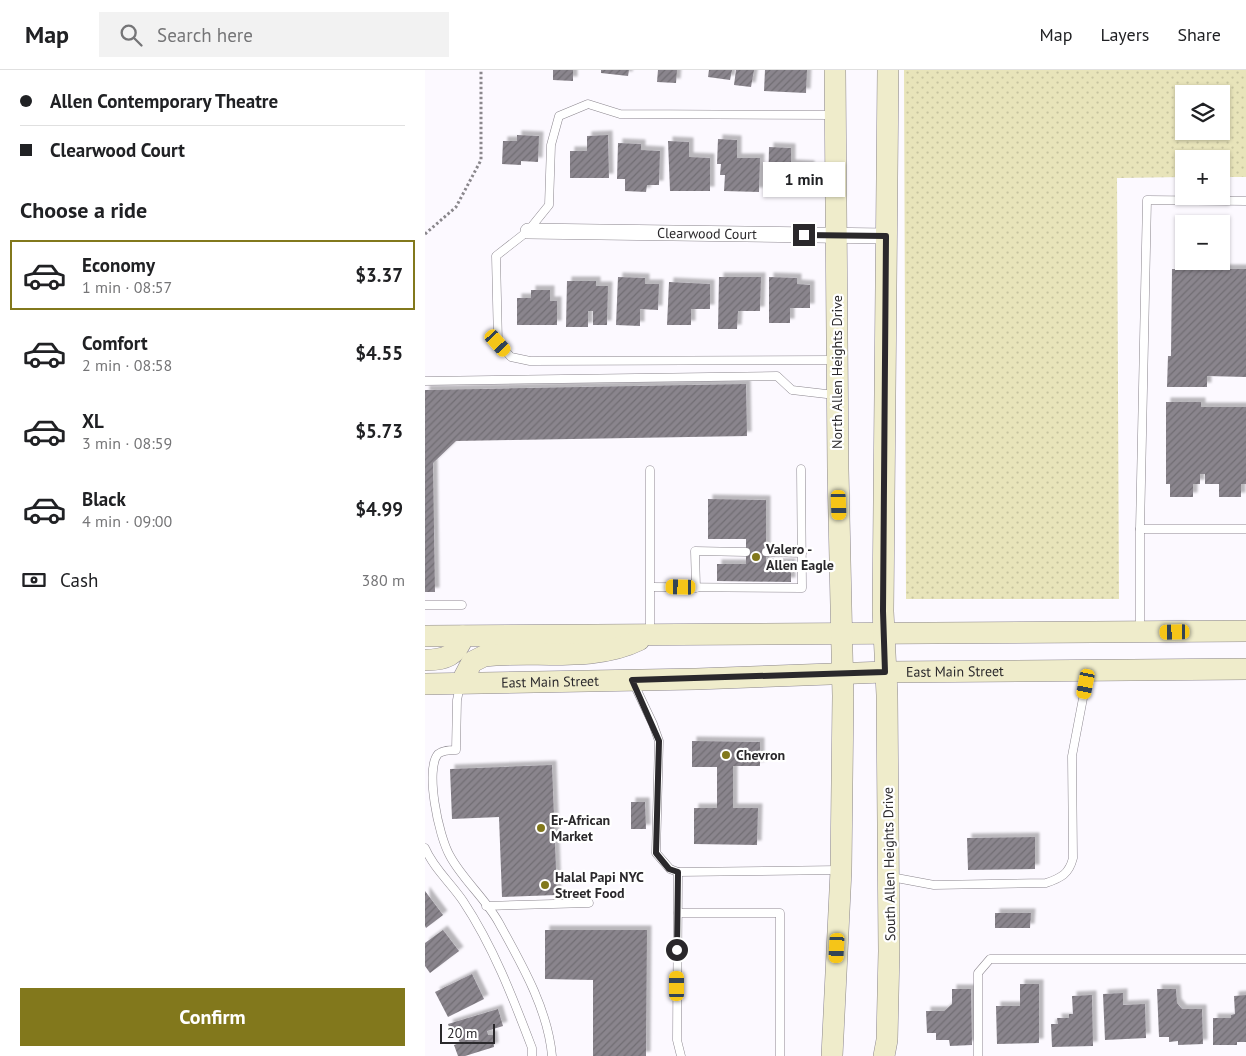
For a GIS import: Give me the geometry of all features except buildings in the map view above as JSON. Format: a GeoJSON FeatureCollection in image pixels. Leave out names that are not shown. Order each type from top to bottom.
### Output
{"type":"FeatureCollection","features":[{"type":"Feature","properties":{"kind":"main road","name":"North Allen Heights Drive"},"geometry":{"type":"LineString","coordinates":[[835,70],[837,360],[843,674]]}},
{"type":"Feature","properties":{"kind":"main road"},"geometry":{"type":"LineString","coordinates":[[885,672],[883,633],[889,70]]}},
{"type":"Feature","properties":{"kind":"main road"},"geometry":{"type":"LineString","coordinates":[[425,636],[843,635],[883,633],[1246,631]]}},
{"type":"Feature","properties":{"kind":"main road"},"geometry":{"type":"LineString","coordinates":[[461,683],[472,662],[484,656],[603,652],[629,645],[651,634]]}},
{"type":"Feature","properties":{"kind":"main road"},"geometry":{"type":"LineString","coordinates":[[425,660],[437,660],[453,656],[459,648],[463,636]]}},
{"type":"Feature","properties":{"kind":"main road","name":"East Main Street"},"geometry":{"type":"LineString","coordinates":[[425,684],[885,672],[1246,669]]}},
{"type":"Feature","properties":{"kind":"main road","name":"South Allen Heights Drive"},"geometry":{"type":"LineString","coordinates":[[884,1056],[887,1040],[889,951],[885,672]]}},
{"type":"Feature","properties":{"kind":"main road"},"geometry":{"type":"LineString","coordinates":[[832,1056],[841,870],[843,674]]}},
{"type":"Feature","properties":{"kind":"street","name":"Clearwood Court"},"geometry":{"type":"LineString","coordinates":[[528,231],[886,236]]}},
{"type":"Feature","properties":{"kind":"lane"},"geometry":{"type":"LineString","coordinates":[[835,116],[620,114],[588,104],[559,116],[551,145],[549,205],[528,231],[496,256],[498,343],[511,358],[529,360],[837,360]]}},
{"type":"Feature","properties":{"kind":"lane"},"geometry":{"type":"LineString","coordinates":[[1140,632],[1140,529],[1147,200],[1246,201]]}},
{"type":"Feature","properties":{"kind":"lane"},"geometry":{"type":"LineString","coordinates":[[425,381],[777,376],[792,390],[838,395]]}},
{"type":"Feature","properties":{"kind":"lane"},"geometry":{"type":"LineString","coordinates":[[651,587],[802,588],[801,469]]}},
{"type":"Feature","properties":{"kind":"lane"},"geometry":{"type":"LineString","coordinates":[[650,470],[651,634]]}},
{"type":"Feature","properties":{"kind":"lane"},"geometry":{"type":"LineString","coordinates":[[1140,529],[1246,529]]}},
{"type":"Feature","properties":{"kind":"lane"},"geometry":{"type":"LineString","coordinates":[[696,588],[695,551],[746,552]]}},
{"type":"Feature","properties":{"kind":"lane"},"geometry":{"type":"LineString","coordinates":[[766,552],[801,553]]}},
{"type":"Feature","properties":{"kind":"lane"},"geometry":{"type":"LineString","coordinates":[[425,605],[462,605]]}},
{"type":"Feature","properties":{"kind":"lane"},"geometry":{"type":"LineString","coordinates":[[889,877],[934,885],[1046,883],[1062,878],[1071,867],[1073,858],[1072,756],[1089,670]]}},
{"type":"Feature","properties":{"kind":"lane"},"geometry":{"type":"LineString","coordinates":[[632,680],[659,741],[656,853],[669,869],[678,872],[841,870]]}},
{"type":"Feature","properties":{"kind":"lane"},"geometry":{"type":"LineString","coordinates":[[461,683],[457,700],[456,750],[437,754],[431,760],[427,771],[426,786],[437,830],[450,856],[498,920],[539,1003],[552,1056]]}},
{"type":"Feature","properties":{"kind":"lane"},"geometry":{"type":"LineString","coordinates":[[425,848],[430,860],[463,901],[507,983],[532,1048],[532,1056]]}},
{"type":"Feature","properties":{"kind":"lane"},"geometry":{"type":"LineString","coordinates":[[678,872],[677,1040],[681,1056]]}},
{"type":"Feature","properties":{"kind":"lane"},"geometry":{"type":"LineString","coordinates":[[486,906],[589,903]]}},
{"type":"Feature","properties":{"kind":"lane"},"geometry":{"type":"LineString","coordinates":[[677,913],[780,914],[780,1056]]}},
{"type":"Feature","properties":{"kind":"lane"},"geometry":{"type":"LineString","coordinates":[[978,1056],[978,973],[990,959],[1246,959]]}},
{"type":"Feature","properties":{"kind":"path"},"geometry":{"type":"LineString","coordinates":[[425,234],[456,207],[481,160],[481,70]]}},
{"type":"Feature","properties":{"kind":"shaded area"},"geometry":{"type":"Polygon","coordinates":[[[904,70],[1246,70],[1246,177],[1230,177],[1230,150],[1175,150],[1175,177],[1117,178],[1119,599],[906,599],[904,70]]]}},
{"type":"Feature","properties":{"kind":"place","name":"Valero - Allen Eagle"},"geometry":{"type":"Point","coordinates":[756,557]}},
{"type":"Feature","properties":{"kind":"place","name":"Chevron"},"geometry":{"type":"Point","coordinates":[726,755]}},
{"type":"Feature","properties":{"kind":"place","name":"Er-African Market"},"geometry":{"type":"Point","coordinates":[541,828]}},
{"type":"Feature","properties":{"kind":"place","name":"Halal Papi NYC Street Food"},"geometry":{"type":"Point","coordinates":[545,885]}},
{"type":"Feature","properties":{"kind":"route"},"geometry":{"type":"LineString","coordinates":[[677,950],[678,872],[669,869],[656,853],[659,741],[632,680],[885,672],[883,611],[886,236],[804,235]]}}]}
